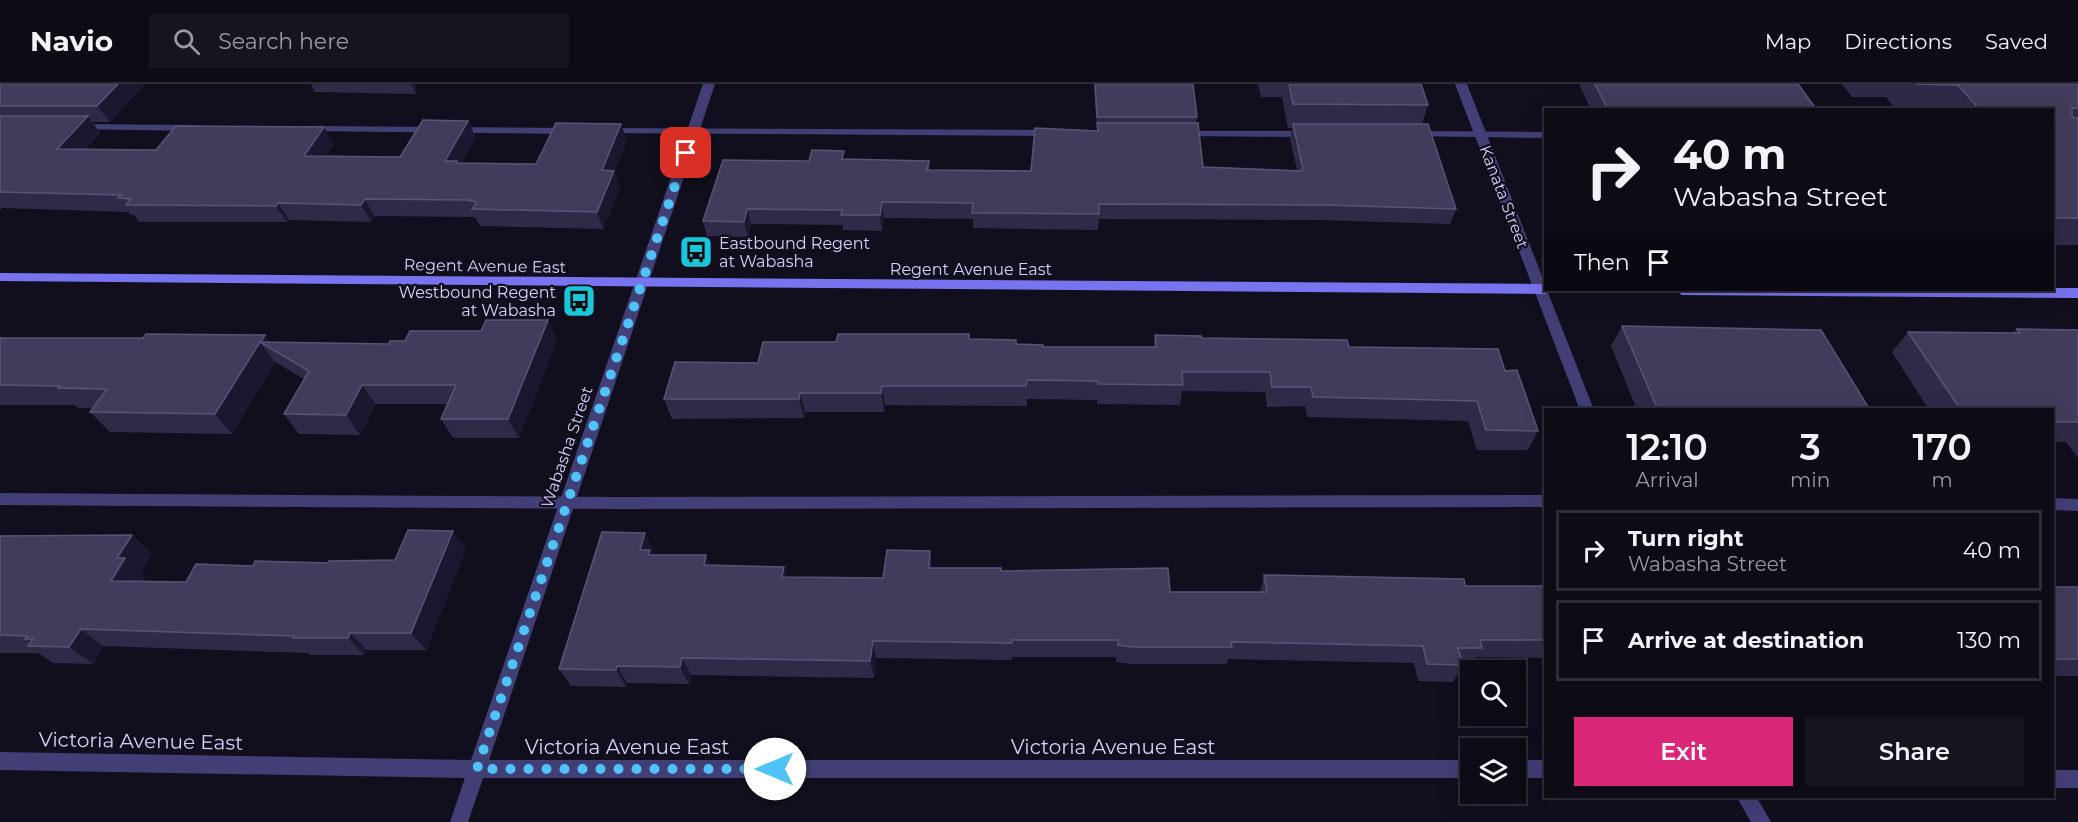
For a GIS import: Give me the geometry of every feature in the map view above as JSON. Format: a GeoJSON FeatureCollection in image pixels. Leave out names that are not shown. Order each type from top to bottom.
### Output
{"type":"FeatureCollection","features":[{"type":"Feature","properties":{"kind":"street","name":"Wabasha Street"},"geometry":{"type":"LineString","coordinates":[[459,822],[709,84]]}},
{"type":"Feature","properties":{"kind":"street","name":"Kanata Street"},"geometry":{"type":"LineString","coordinates":[[1461,84],[1586,408]]}},
{"type":"Feature","properties":{"kind":"street"},"geometry":{"type":"LineString","coordinates":[[60,127],[203,128]]}},
{"type":"Feature","properties":{"kind":"street"},"geometry":{"type":"LineString","coordinates":[[299,129],[1060,133]]}},
{"type":"Feature","properties":{"kind":"street"},"geometry":{"type":"LineString","coordinates":[[1166,134],[1319,134]]}},
{"type":"Feature","properties":{"kind":"street"},"geometry":{"type":"LineString","coordinates":[[1402,134],[1544,135]]}},
{"type":"Feature","properties":{"kind":"street","name":"Regent Avenue East"},"geometry":{"type":"LineString","coordinates":[[0,278],[1542,289]]}},
{"type":"Feature","properties":{"kind":"street"},"geometry":{"type":"LineString","coordinates":[[1814,291],[2078,293]]}},
{"type":"Feature","properties":{"kind":"street"},"geometry":{"type":"LineString","coordinates":[[0,499],[567,503],[1544,501]]}},
{"type":"Feature","properties":{"kind":"street"},"geometry":{"type":"LineString","coordinates":[[2054,504],[2078,505]]}},
{"type":"Feature","properties":{"kind":"street","name":"Victoria Avenue East"},"geometry":{"type":"LineString","coordinates":[[0,761],[477,769],[1460,769]]}},
{"type":"Feature","properties":{"kind":"street"},"geometry":{"type":"LineString","coordinates":[[1526,769],[1544,769]]}},
{"type":"Feature","properties":{"kind":"street"},"geometry":{"type":"LineString","coordinates":[[2054,779],[2078,779]]}},
{"type":"Feature","properties":{"kind":"street"},"geometry":{"type":"LineString","coordinates":[[1746,798],[1762,822]]}},
{"type":"Feature","properties":{"kind":"building"},"geometry":{"type":"Polygon","coordinates":[[[0,84],[118,84],[97,106],[0,106],[0,84]]]}},
{"type":"Feature","properties":{"kind":"building"},"geometry":{"type":"Polygon","coordinates":[[[1095,84],[1193,84],[1197,117],[1097,117],[1095,84]]]}},
{"type":"Feature","properties":{"kind":"building"},"geometry":{"type":"Polygon","coordinates":[[[1289,84],[1421,84],[1428,105],[1293,104],[1289,84]]]}},
{"type":"Feature","properties":{"kind":"building"},"geometry":{"type":"Polygon","coordinates":[[[1595,84],[1798,84],[1816,108],[1607,108],[1595,84]]]}},
{"type":"Feature","properties":{"kind":"building"},"geometry":{"type":"Polygon","coordinates":[[[1915,84],[2078,84],[2078,108],[2072,108],[2072,116],[2078,118],[2078,218],[2054,218],[2054,108],[1978,108],[1958,85],[1915,84]]]}},
{"type":"Feature","properties":{"kind":"building"},"geometry":{"type":"Polygon","coordinates":[[[0,116],[88,116],[57,149],[156,150],[176,126],[324,127],[304,156],[400,157],[423,120],[468,121],[445,161],[457,161],[456,163],[536,164],[556,123],[621,124],[602,170],[614,171],[597,212],[472,209],[477,202],[467,200],[365,199],[361,205],[278,203],[276,206],[126,205],[131,199],[118,198],[121,195],[0,192],[0,116]]]}},
{"type":"Feature","properties":{"kind":"building"},"geometry":{"type":"Polygon","coordinates":[[[1097,123],[1198,123],[1203,167],[1301,171],[1303,169],[1293,124],[1428,124],[1456,209],[1323,205],[1099,204],[1099,214],[972,213],[973,203],[882,202],[880,215],[841,215],[842,210],[747,209],[744,222],[703,221],[723,160],[809,161],[812,150],[844,151],[842,159],[929,161],[927,170],[1031,171],[1035,128],[1098,131],[1097,123]]]}},
{"type":"Feature","properties":{"kind":"building"},"geometry":{"type":"Polygon","coordinates":[[[486,320],[548,320],[508,419],[441,419],[456,385],[362,385],[346,415],[284,414],[309,371],[260,342],[215,414],[90,412],[107,389],[0,385],[0,338],[143,338],[146,334],[265,335],[261,342],[389,344],[390,341],[405,341],[410,331],[481,331],[486,320]]]}},
{"type":"Feature","properties":{"kind":"building"},"geometry":{"type":"Polygon","coordinates":[[[1622,326],[1821,330],[1869,408],[1657,408],[1622,326]]]}},
{"type":"Feature","properties":{"kind":"building"},"geometry":{"type":"Polygon","coordinates":[[[2017,329],[2078,330],[2078,422],[2054,422],[2054,408],[1960,408],[1908,332],[2020,333],[2017,329]]]}},
{"type":"Feature","properties":{"kind":"building"},"geometry":{"type":"Polygon","coordinates":[[[838,334],[969,334],[969,339],[1016,340],[1016,344],[1043,345],[1043,347],[1156,347],[1155,335],[1347,340],[1349,347],[1498,349],[1505,371],[1517,370],[1538,431],[1486,430],[1477,401],[1313,397],[1311,387],[1272,387],[1270,372],[1182,372],[1183,385],[1027,380],[1026,386],[882,386],[881,393],[800,393],[799,399],[664,399],[675,362],[758,363],[763,342],[836,342],[838,334]]]}},
{"type":"Feature","properties":{"kind":"building"},"geometry":{"type":"Polygon","coordinates":[[[408,530],[453,531],[411,633],[350,633],[348,638],[293,638],[294,636],[81,629],[69,647],[28,646],[33,639],[25,639],[28,636],[0,635],[0,536],[132,535],[117,558],[125,558],[111,581],[186,582],[196,564],[253,566],[255,561],[328,563],[329,561],[395,560],[408,530]]]}},
{"type":"Feature","properties":{"kind":"building"},"geometry":{"type":"Polygon","coordinates":[[[602,532],[645,533],[640,550],[650,550],[648,555],[706,555],[704,565],[784,567],[782,577],[883,578],[887,550],[930,551],[929,568],[1001,568],[1001,571],[1168,568],[1170,592],[1267,592],[1264,575],[1464,579],[1465,586],[1544,586],[1544,640],[1480,640],[1482,648],[1458,648],[1462,660],[1460,665],[1427,664],[1423,646],[1231,642],[1232,647],[1133,647],[1118,645],[1118,640],[1012,640],[1012,643],[873,641],[870,661],[682,658],[680,667],[617,666],[616,670],[559,669],[602,532]]]}},
{"type":"Feature","properties":{"kind":"building"},"geometry":{"type":"Polygon","coordinates":[[[2054,584],[2056,587],[2078,587],[2078,659],[2055,659],[2054,584]]]}},
{"type":"Feature","properties":{"kind":"place","name":"Eastbound Regent at Wabasha"},"geometry":{"type":"Point","coordinates":[696,252]}},
{"type":"Feature","properties":{"kind":"place","name":"Westbound Regent at Wabasha"},"geometry":{"type":"Point","coordinates":[579,301]}},
{"type":"Feature","properties":{"kind":"route"},"geometry":{"type":"LineString","coordinates":[[686,153],[477,769],[775,769]]}}]}
